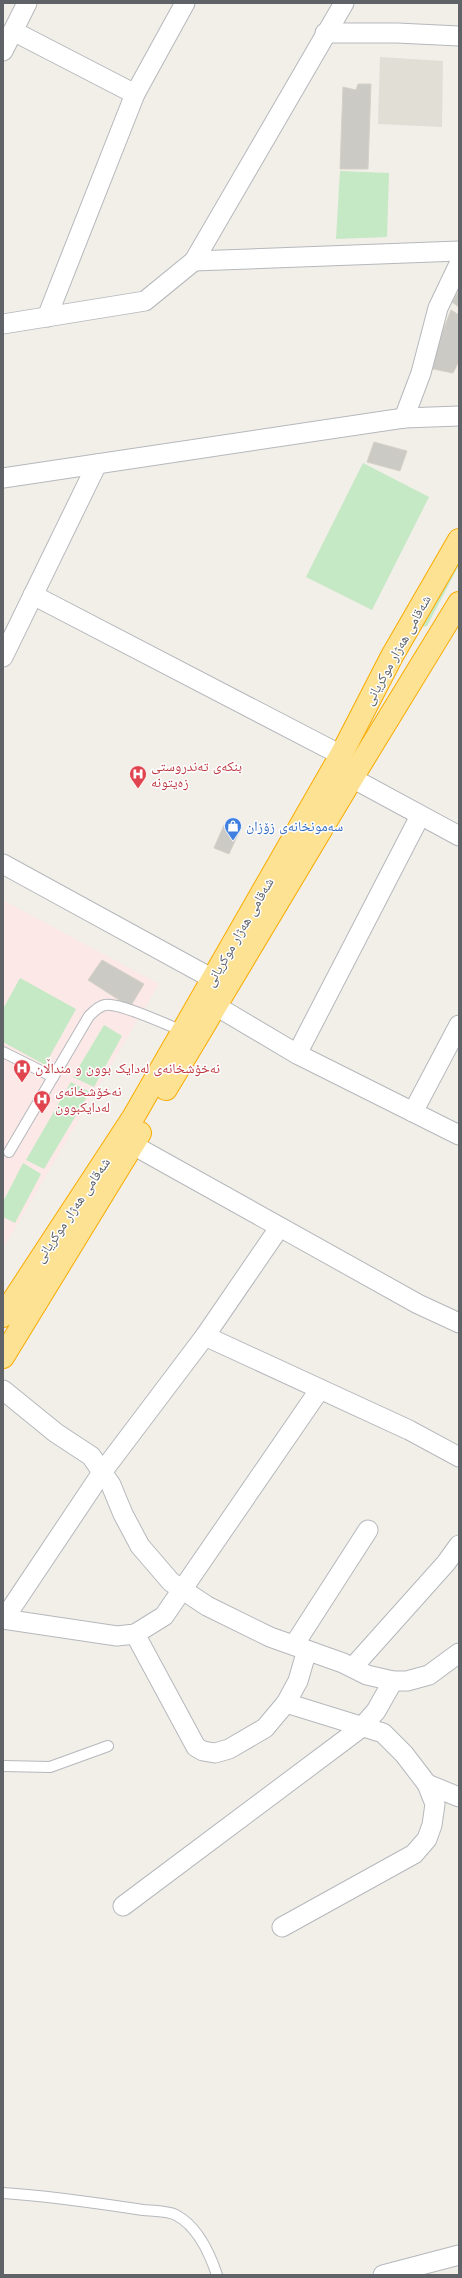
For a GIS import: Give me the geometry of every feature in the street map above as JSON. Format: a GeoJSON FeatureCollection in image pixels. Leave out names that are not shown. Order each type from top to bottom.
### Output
{"type":"FeatureCollection","features":[{"type":"Feature","properties":{"kind":"highway","name":"شەقامی ھەژار موکریانی"},"geometry":{"type":"LineString","coordinates":[[3,1316],[134,1116],[341,755],[392,656],[459,540]]}},
{"type":"Feature","properties":{"kind":"highway","name":"شەقامی ھەژار موکریانی"},"geometry":{"type":"LineString","coordinates":[[3,1357],[133,1145],[352,778],[459,603]]}},
{"type":"Feature","properties":{"kind":"highway"},"geometry":{"type":"LineString","coordinates":[[392,656],[418,669]]}},
{"type":"Feature","properties":{"kind":"street"},"geometry":{"type":"LineString","coordinates":[[3,51],[27,3]]}},
{"type":"Feature","properties":{"kind":"street"},"geometry":{"type":"LineString","coordinates":[[47,317],[135,94],[185,3]]}},
{"type":"Feature","properties":{"kind":"street"},"geometry":{"type":"LineString","coordinates":[[3,324],[145,301],[194,261],[325,33],[344,3]]}},
{"type":"Feature","properties":{"kind":"street"},"geometry":{"type":"LineString","coordinates":[[13,31],[135,94]]}},
{"type":"Feature","properties":{"kind":"street"},"geometry":{"type":"LineString","coordinates":[[325,33],[397,33],[459,36]]}},
{"type":"Feature","properties":{"kind":"street"},"geometry":{"type":"LineString","coordinates":[[194,261],[459,251]]}},
{"type":"Feature","properties":{"kind":"street"},"geometry":{"type":"LineString","coordinates":[[404,418],[421,373],[438,308],[459,264]]}},
{"type":"Feature","properties":{"kind":"street"},"geometry":{"type":"LineString","coordinates":[[3,478],[404,418],[459,416]]}},
{"type":"Feature","properties":{"kind":"street"},"geometry":{"type":"LineString","coordinates":[[3,657],[97,464]]}},
{"type":"Feature","properties":{"kind":"street"},"geometry":{"type":"LineString","coordinates":[[33,595],[341,755]]}},
{"type":"Feature","properties":{"kind":"street"},"geometry":{"type":"LineString","coordinates":[[352,778],[459,836]]}},
{"type":"Feature","properties":{"kind":"street"},"geometry":{"type":"LineString","coordinates":[[297,1054],[420,816]]}},
{"type":"Feature","properties":{"kind":"street"},"geometry":{"type":"LineString","coordinates":[[3,864],[212,978]]}},
{"type":"Feature","properties":{"kind":"street"},"geometry":{"type":"LineString","coordinates":[[216,1006],[297,1054],[459,1135]]}},
{"type":"Feature","properties":{"kind":"street"},"geometry":{"type":"LineString","coordinates":[[413,1112],[459,1025]]}},
{"type":"Feature","properties":{"kind":"street"},"geometry":{"type":"LineString","coordinates":[[133,1145],[279,1228],[418,1304],[459,1323]]}},
{"type":"Feature","properties":{"kind":"street"},"geometry":{"type":"LineString","coordinates":[[279,1228],[205,1336],[103,1471],[4,1619],[117,1636],[135,1634],[164,1616],[183,1592],[320,1389]]}},
{"type":"Feature","properties":{"kind":"street"},"geometry":{"type":"LineString","coordinates":[[205,1336],[409,1430],[459,1458]]}},
{"type":"Feature","properties":{"kind":"street"},"geometry":{"type":"LineString","coordinates":[[3,1390],[56,1432],[91,1456],[103,1471],[140,1546],[171,1582],[183,1592],[270,1637],[353,1668],[367,1675],[393,1681],[408,1681],[430,1675],[459,1653]]}},
{"type":"Feature","properties":{"kind":"street"},"geometry":{"type":"LineString","coordinates":[[135,1634],[196,1747],[203,1751],[215,1753],[229,1749],[265,1728],[286,1703],[298,1681],[301,1648],[368,1530]]}},
{"type":"Feature","properties":{"kind":"street"},"geometry":{"type":"LineString","coordinates":[[353,1668],[446,1563],[459,1544]]}},
{"type":"Feature","properties":{"kind":"street"},"geometry":{"type":"LineString","coordinates":[[123,1906],[362,1727],[376,1711],[393,1681]]}},
{"type":"Feature","properties":{"kind":"street"},"geometry":{"type":"LineString","coordinates":[[282,1927],[414,1854],[427,1839],[432,1825],[435,1804],[427,1784],[404,1754],[383,1733],[286,1703]]}},
{"type":"Feature","properties":{"kind":"street"},"geometry":{"type":"LineString","coordinates":[[427,1784],[459,1797]]}},
{"type":"Feature","properties":{"kind":"street"},"geometry":{"type":"LineString","coordinates":[[383,2275],[459,2255]]}},
{"type":"Feature","properties":{"kind":"lane"},"geometry":{"type":"LineString","coordinates":[[9,1152],[90,1016],[104,1005],[117,1006],[182,1031]]}},
{"type":"Feature","properties":{"kind":"lane"},"geometry":{"type":"LineString","coordinates":[[3,1052],[53,1077]]}},
{"type":"Feature","properties":{"kind":"lane"},"geometry":{"type":"LineString","coordinates":[[3,1766],[20,1768],[50,1767],[108,1746]]}},
{"type":"Feature","properties":{"kind":"lane"},"geometry":{"type":"LineString","coordinates":[[3,2193],[110,2205],[176,2215],[191,2228],[204,2246],[217,2275]]}},
{"type":"Feature","properties":{"kind":"shaded area"},"geometry":{"type":"Polygon","coordinates":[[[380,57],[443,61],[442,127],[378,124],[380,57]]]}},
{"type":"Feature","properties":{"kind":"shaded area","name":"نەخۆشخانەی لەدایکبوون"},"geometry":{"type":"Polygon","coordinates":[[[3,900],[159,984],[5,1245],[3,1245],[3,900]]]}},
{"type":"Feature","properties":{"kind":"green space"},"geometry":{"type":"Polygon","coordinates":[[[340,171],[389,173],[387,237],[336,239],[340,171]]]}},
{"type":"Feature","properties":{"kind":"green space"},"geometry":{"type":"Polygon","coordinates":[[[363,463],[429,497],[372,610],[306,577],[363,463]]]}},
{"type":"Feature","properties":{"kind":"green space"},"geometry":{"type":"Polygon","coordinates":[[[459,540],[459,565],[427,626],[420,627],[459,540]]]}},
{"type":"Feature","properties":{"kind":"green space"},"geometry":{"type":"Polygon","coordinates":[[[20,978],[76,1009],[45,1065],[3,1042],[3,1009],[20,978]]]}},
{"type":"Feature","properties":{"kind":"green space"},"geometry":{"type":"Polygon","coordinates":[[[104,1025],[122,1036],[94,1087],[73,1077],[104,1025]]]}},
{"type":"Feature","properties":{"kind":"green space"},"geometry":{"type":"Polygon","coordinates":[[[71,1082],[90,1092],[44,1169],[26,1160],[71,1082]]]}},
{"type":"Feature","properties":{"kind":"green space"},"geometry":{"type":"Polygon","coordinates":[[[23,1163],[41,1174],[15,1223],[3,1217],[3,1202],[23,1163]]]}},
{"type":"Feature","properties":{"kind":"building"},"geometry":{"type":"Polygon","coordinates":[[[358,84],[371,84],[368,169],[340,169],[343,87],[356,90],[358,84]]]}},
{"type":"Feature","properties":{"kind":"building"},"geometry":{"type":"Polygon","coordinates":[[[459,291],[459,307],[452,302],[459,291]]]}},
{"type":"Feature","properties":{"kind":"building"},"geometry":{"type":"Polygon","coordinates":[[[451,310],[459,315],[459,361],[453,373],[428,368],[451,310]]]}},
{"type":"Feature","properties":{"kind":"building"},"geometry":{"type":"Polygon","coordinates":[[[374,442],[407,451],[400,471],[367,462],[374,442]]]}},
{"type":"Feature","properties":{"kind":"building"},"geometry":{"type":"Polygon","coordinates":[[[224,825],[239,832],[229,854],[214,848],[224,825]]]}},
{"type":"Feature","properties":{"kind":"building"},"geometry":{"type":"Polygon","coordinates":[[[102,960],[144,984],[130,1007],[88,980],[102,960]]]}},
{"type":"Feature","properties":{"kind":"place","name":"بنکەی تەندروستی زەیتونە"},"geometry":{"type":"Point","coordinates":[138,789]}},
{"type":"Feature","properties":{"kind":"place","name":"سەمونخانەی زۆزان"},"geometry":{"type":"Point","coordinates":[233,841]}},
{"type":"Feature","properties":{"kind":"place","name":"نەخۆشخانەی لەدایک بوون و منداڵان"},"geometry":{"type":"Point","coordinates":[22,1083]}},
{"type":"Feature","properties":{"kind":"place","name":"نەخۆشخانەی لەدایکبوون"},"geometry":{"type":"Point","coordinates":[42,1114]}}]}
